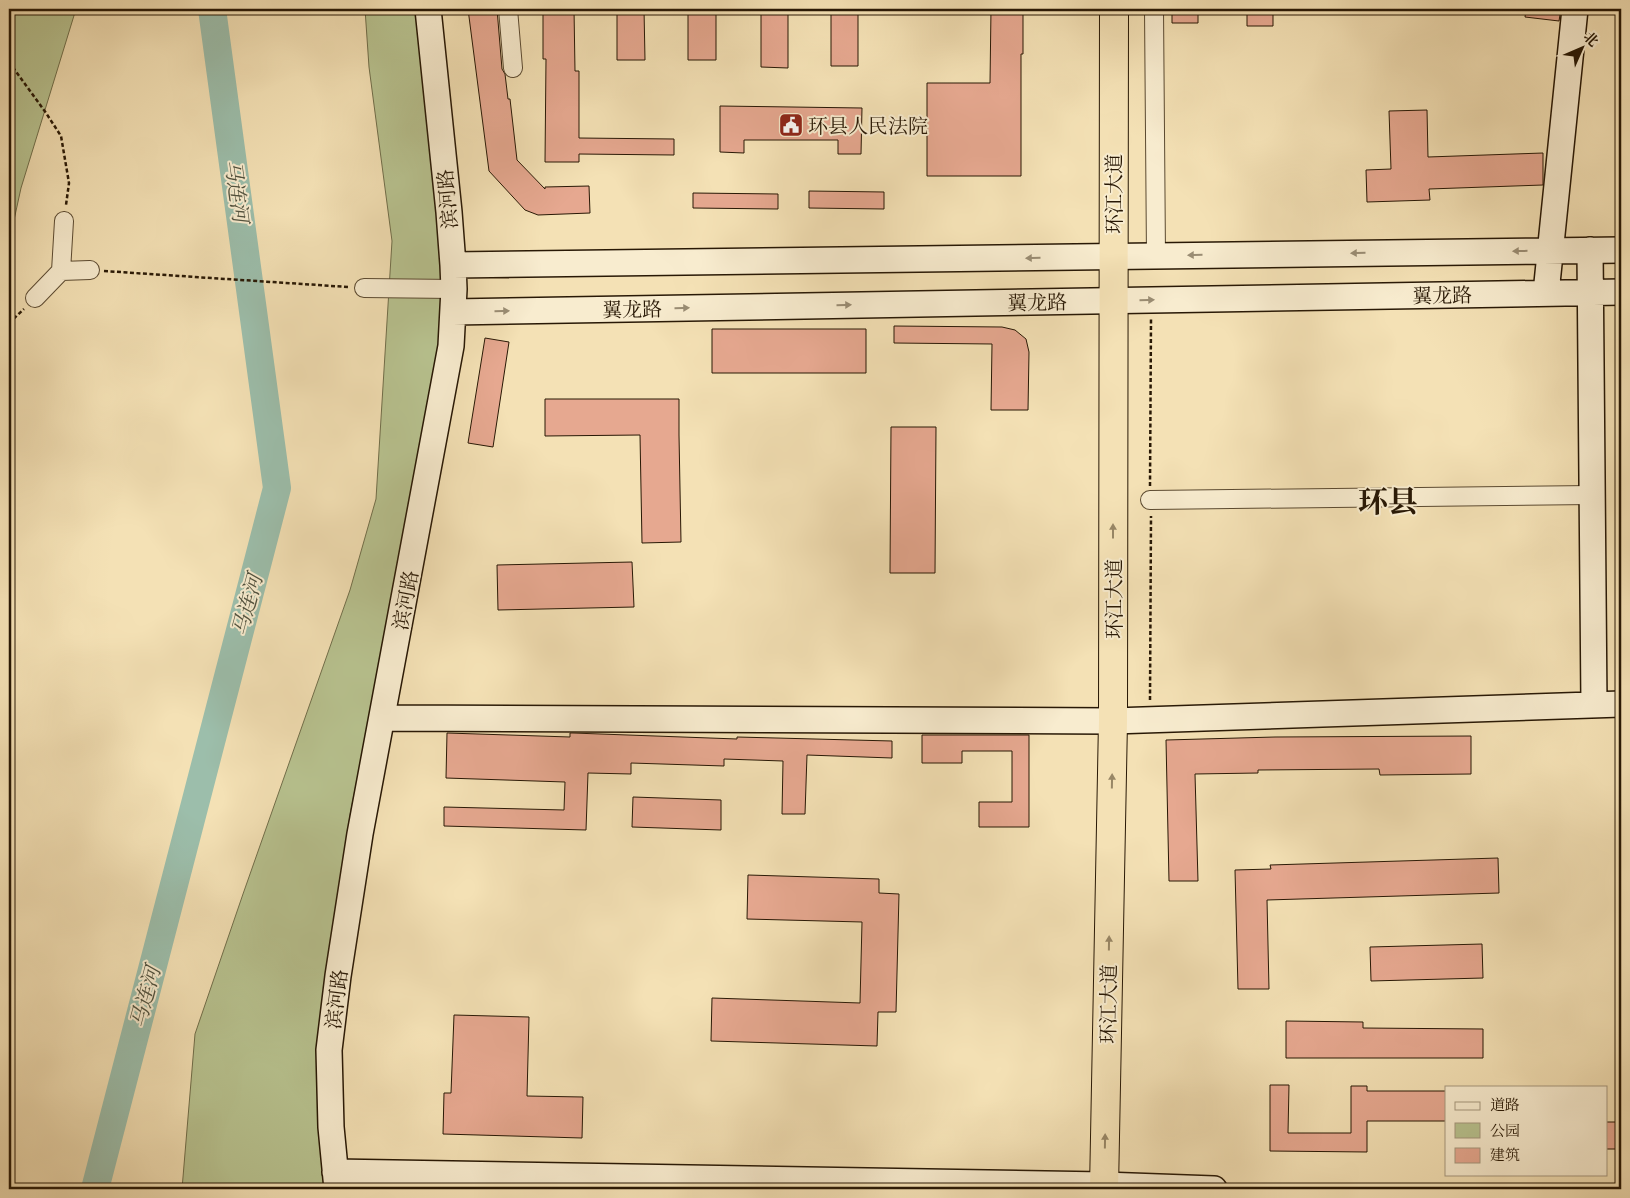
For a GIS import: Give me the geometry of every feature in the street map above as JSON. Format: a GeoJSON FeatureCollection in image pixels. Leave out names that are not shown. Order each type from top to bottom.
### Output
{"type":"FeatureCollection","features":[{"type":"Feature","properties":{"kind":"highway","name":"环江大道"},"geometry":{"type":"LineString","coordinates":[[1095,1187],[1104,721],[1104,257],[1096,9]]}},
{"type":"Feature","properties":{"kind":"highway","name":"环江大道"},"geometry":{"type":"LineString","coordinates":[[1104,257],[1114,9]]}},
{"type":"Feature","properties":{"kind":"main road","name":"滨河路"},"geometry":{"type":"LineString","coordinates":[[336,1181],[331,1127],[329,1050],[338,976],[359,843],[451,346],[454,289],[449,212],[428,9]]}},
{"type":"Feature","properties":{"kind":"main road"},"geometry":{"type":"LineString","coordinates":[[1546,293],[1576,9]]}},
{"type":"Feature","properties":{"kind":"main road"},"geometry":{"type":"LineString","coordinates":[[1590,250],[1594,705]]}},
{"type":"Feature","properties":{"kind":"main road"},"geometry":{"type":"LineString","coordinates":[[454,289],[1104,257],[1621,250]]}},
{"type":"Feature","properties":{"kind":"main road","name":"翼龙路"},"geometry":{"type":"LineString","coordinates":[[454,289],[1104,301],[1621,292]]}},
{"type":"Feature","properties":{"kind":"main road"},"geometry":{"type":"LineString","coordinates":[[382,718],[1104,721],[1621,704]]}},
{"type":"Feature","properties":{"kind":"main road"},"geometry":{"type":"LineString","coordinates":[[336,1181],[1214,1189]]}},
{"type":"Feature","properties":{"kind":"street"},"geometry":{"type":"LineString","coordinates":[[508,9],[513,68]]}},
{"type":"Feature","properties":{"kind":"street"},"geometry":{"type":"LineString","coordinates":[[1154,9],[1156,256]]}},
{"type":"Feature","properties":{"kind":"street"},"geometry":{"type":"LineString","coordinates":[[35,298],[61,271],[64,221]]}},
{"type":"Feature","properties":{"kind":"street"},"geometry":{"type":"LineString","coordinates":[[61,271],[90,270]]}},
{"type":"Feature","properties":{"kind":"street"},"geometry":{"type":"LineString","coordinates":[[364,288],[454,289]]}},
{"type":"Feature","properties":{"kind":"street"},"geometry":{"type":"LineString","coordinates":[[1150,500],[1592,495]]}},
{"type":"Feature","properties":{"kind":"path"},"geometry":{"type":"LineString","coordinates":[[9,62],[61,136],[69,183],[64,221]]}},
{"type":"Feature","properties":{"kind":"path"},"geometry":{"type":"LineString","coordinates":[[90,270],[364,288]]}},
{"type":"Feature","properties":{"kind":"path"},"geometry":{"type":"LineString","coordinates":[[9,323],[35,298]]}},
{"type":"Feature","properties":{"kind":"green space"},"geometry":{"type":"Polygon","coordinates":[[[9,9],[76,9],[21,188],[9,243],[9,9]]]}},
{"type":"Feature","properties":{"kind":"green space"},"geometry":{"type":"Polygon","coordinates":[[[365,9],[418,9],[442,204],[443,344],[350,815],[323,1030],[331,1189],[182,1189],[195,1034],[350,590],[376,499],[392,241],[369,67],[365,9]]]}},
{"type":"Feature","properties":{"kind":"building"},"geometry":{"type":"Polygon","coordinates":[[[468,9],[497,9],[502,69],[505,74],[508,99],[510,99],[517,160],[545,189],[545,187],[589,186],[590,213],[538,215],[525,210],[489,171],[468,9]]]}},
{"type":"Feature","properties":{"kind":"building"},"geometry":{"type":"Polygon","coordinates":[[[543,9],[574,9],[575,71],[579,71],[579,138],[674,139],[674,155],[579,154],[579,162],[545,162],[546,59],[543,59],[543,9]]]}},
{"type":"Feature","properties":{"kind":"building"},"geometry":{"type":"Polygon","coordinates":[[[617,9],[644,9],[645,60],[617,60],[617,9]]]}},
{"type":"Feature","properties":{"kind":"building"},"geometry":{"type":"Polygon","coordinates":[[[688,9],[716,9],[716,60],[688,60],[688,9]]]}},
{"type":"Feature","properties":{"kind":"building"},"geometry":{"type":"Polygon","coordinates":[[[761,9],[788,9],[788,68],[761,67],[761,9]]]}},
{"type":"Feature","properties":{"kind":"building"},"geometry":{"type":"Polygon","coordinates":[[[831,9],[858,9],[858,66],[831,66],[831,9]]]}},
{"type":"Feature","properties":{"kind":"building"},"geometry":{"type":"Polygon","coordinates":[[[991,9],[1023,9],[1021,176],[927,176],[927,83],[990,83],[991,9]]]}},
{"type":"Feature","properties":{"kind":"building"},"geometry":{"type":"Polygon","coordinates":[[[1172,9],[1198,9],[1198,23],[1172,23],[1172,9]]]}},
{"type":"Feature","properties":{"kind":"building"},"geometry":{"type":"Polygon","coordinates":[[[1247,9],[1273,9],[1273,26],[1247,26],[1247,9]]]}},
{"type":"Feature","properties":{"kind":"building"},"geometry":{"type":"Polygon","coordinates":[[[1526,9],[1561,9],[1559,21],[1525,17],[1526,9]]]}},
{"type":"Feature","properties":{"kind":"building"},"geometry":{"type":"Polygon","coordinates":[[[720,106],[862,108],[861,154],[838,154],[838,140],[744,140],[744,153],[720,152],[720,106]]]}},
{"type":"Feature","properties":{"kind":"building"},"geometry":{"type":"Polygon","coordinates":[[[1427,110],[1428,157],[1543,153],[1543,185],[1429,189],[1430,200],[1367,202],[1366,170],[1391,169],[1389,111],[1427,110]]]}},
{"type":"Feature","properties":{"kind":"building"},"geometry":{"type":"Polygon","coordinates":[[[809,191],[884,192],[884,209],[809,208],[809,191]]]}},
{"type":"Feature","properties":{"kind":"building"},"geometry":{"type":"Polygon","coordinates":[[[693,193],[778,194],[778,209],[693,208],[693,193]]]}},
{"type":"Feature","properties":{"kind":"building"},"geometry":{"type":"Polygon","coordinates":[[[894,326],[1002,327],[1015,330],[1026,339],[1029,352],[1028,410],[991,410],[992,344],[894,343],[894,326]]]}},
{"type":"Feature","properties":{"kind":"building"},"geometry":{"type":"Polygon","coordinates":[[[712,329],[866,329],[866,373],[712,373],[712,329]]]}},
{"type":"Feature","properties":{"kind":"building"},"geometry":{"type":"Polygon","coordinates":[[[485,338],[509,342],[493,447],[468,443],[485,338]]]}},
{"type":"Feature","properties":{"kind":"building"},"geometry":{"type":"Polygon","coordinates":[[[545,399],[679,399],[681,542],[642,543],[640,435],[545,436],[545,399]]]}},
{"type":"Feature","properties":{"kind":"building"},"geometry":{"type":"Polygon","coordinates":[[[891,427],[936,427],[935,573],[890,573],[891,427]]]}},
{"type":"Feature","properties":{"kind":"building"},"geometry":{"type":"Polygon","coordinates":[[[632,562],[634,607],[498,610],[497,565],[632,562]]]}},
{"type":"Feature","properties":{"kind":"building"},"geometry":{"type":"Polygon","coordinates":[[[447,733],[570,737],[570,733],[573,733],[737,739],[737,737],[892,741],[892,758],[807,755],[805,814],[782,814],[783,761],[724,759],[724,766],[631,763],[631,774],[588,773],[586,830],[444,826],[444,807],[564,810],[565,782],[446,778],[447,733]]]}},
{"type":"Feature","properties":{"kind":"building"},"geometry":{"type":"Polygon","coordinates":[[[922,735],[1029,735],[1029,827],[979,827],[979,802],[1012,802],[1012,751],[962,751],[962,763],[922,763],[922,735]]]}},
{"type":"Feature","properties":{"kind":"building"},"geometry":{"type":"Polygon","coordinates":[[[1471,736],[1471,774],[1380,775],[1379,769],[1258,770],[1258,773],[1195,774],[1198,881],[1169,881],[1166,740],[1275,737],[1471,736]]]}},
{"type":"Feature","properties":{"kind":"building"},"geometry":{"type":"Polygon","coordinates":[[[633,797],[721,800],[721,830],[632,827],[633,797]]]}},
{"type":"Feature","properties":{"kind":"building"},"geometry":{"type":"Polygon","coordinates":[[[1498,858],[1499,893],[1267,900],[1269,989],[1238,989],[1235,870],[1271,869],[1270,865],[1498,858]]]}},
{"type":"Feature","properties":{"kind":"building"},"geometry":{"type":"Polygon","coordinates":[[[748,875],[879,879],[879,893],[899,894],[896,1012],[878,1012],[877,1046],[711,1041],[712,998],[860,1003],[862,922],[747,919],[748,875]]]}},
{"type":"Feature","properties":{"kind":"building"},"geometry":{"type":"Polygon","coordinates":[[[1482,944],[1483,978],[1371,981],[1370,947],[1482,944]]]}},
{"type":"Feature","properties":{"kind":"building"},"geometry":{"type":"Polygon","coordinates":[[[454,1015],[529,1017],[527,1096],[583,1097],[582,1138],[443,1134],[444,1093],[451,1093],[454,1015]]]}},
{"type":"Feature","properties":{"kind":"building"},"geometry":{"type":"Polygon","coordinates":[[[1286,1021],[1363,1022],[1363,1028],[1483,1029],[1483,1058],[1286,1058],[1286,1021]]]}},
{"type":"Feature","properties":{"kind":"building"},"geometry":{"type":"Polygon","coordinates":[[[1270,1085],[1289,1085],[1288,1133],[1351,1133],[1351,1086],[1367,1086],[1367,1091],[1445,1091],[1445,1121],[1367,1121],[1367,1152],[1270,1151],[1270,1085]]]}},
{"type":"Feature","properties":{"kind":"building"},"geometry":{"type":"Polygon","coordinates":[[[1608,1122],[1621,1122],[1621,1149],[1608,1149],[1608,1122]]]}},
{"type":"Feature","properties":{"kind":"waterway","name":"马连河"},"geometry":{"type":"LineString","coordinates":[[95,1189],[277,488],[212,9]]}},
{"type":"Feature","properties":{"kind":"place","name":"环县人民法院"},"geometry":{"type":"Point","coordinates":[791,125]}},
{"type":"Feature","properties":{"kind":"district","name":"环县"},"geometry":{"type":"Point","coordinates":[1388,501]}}]}
